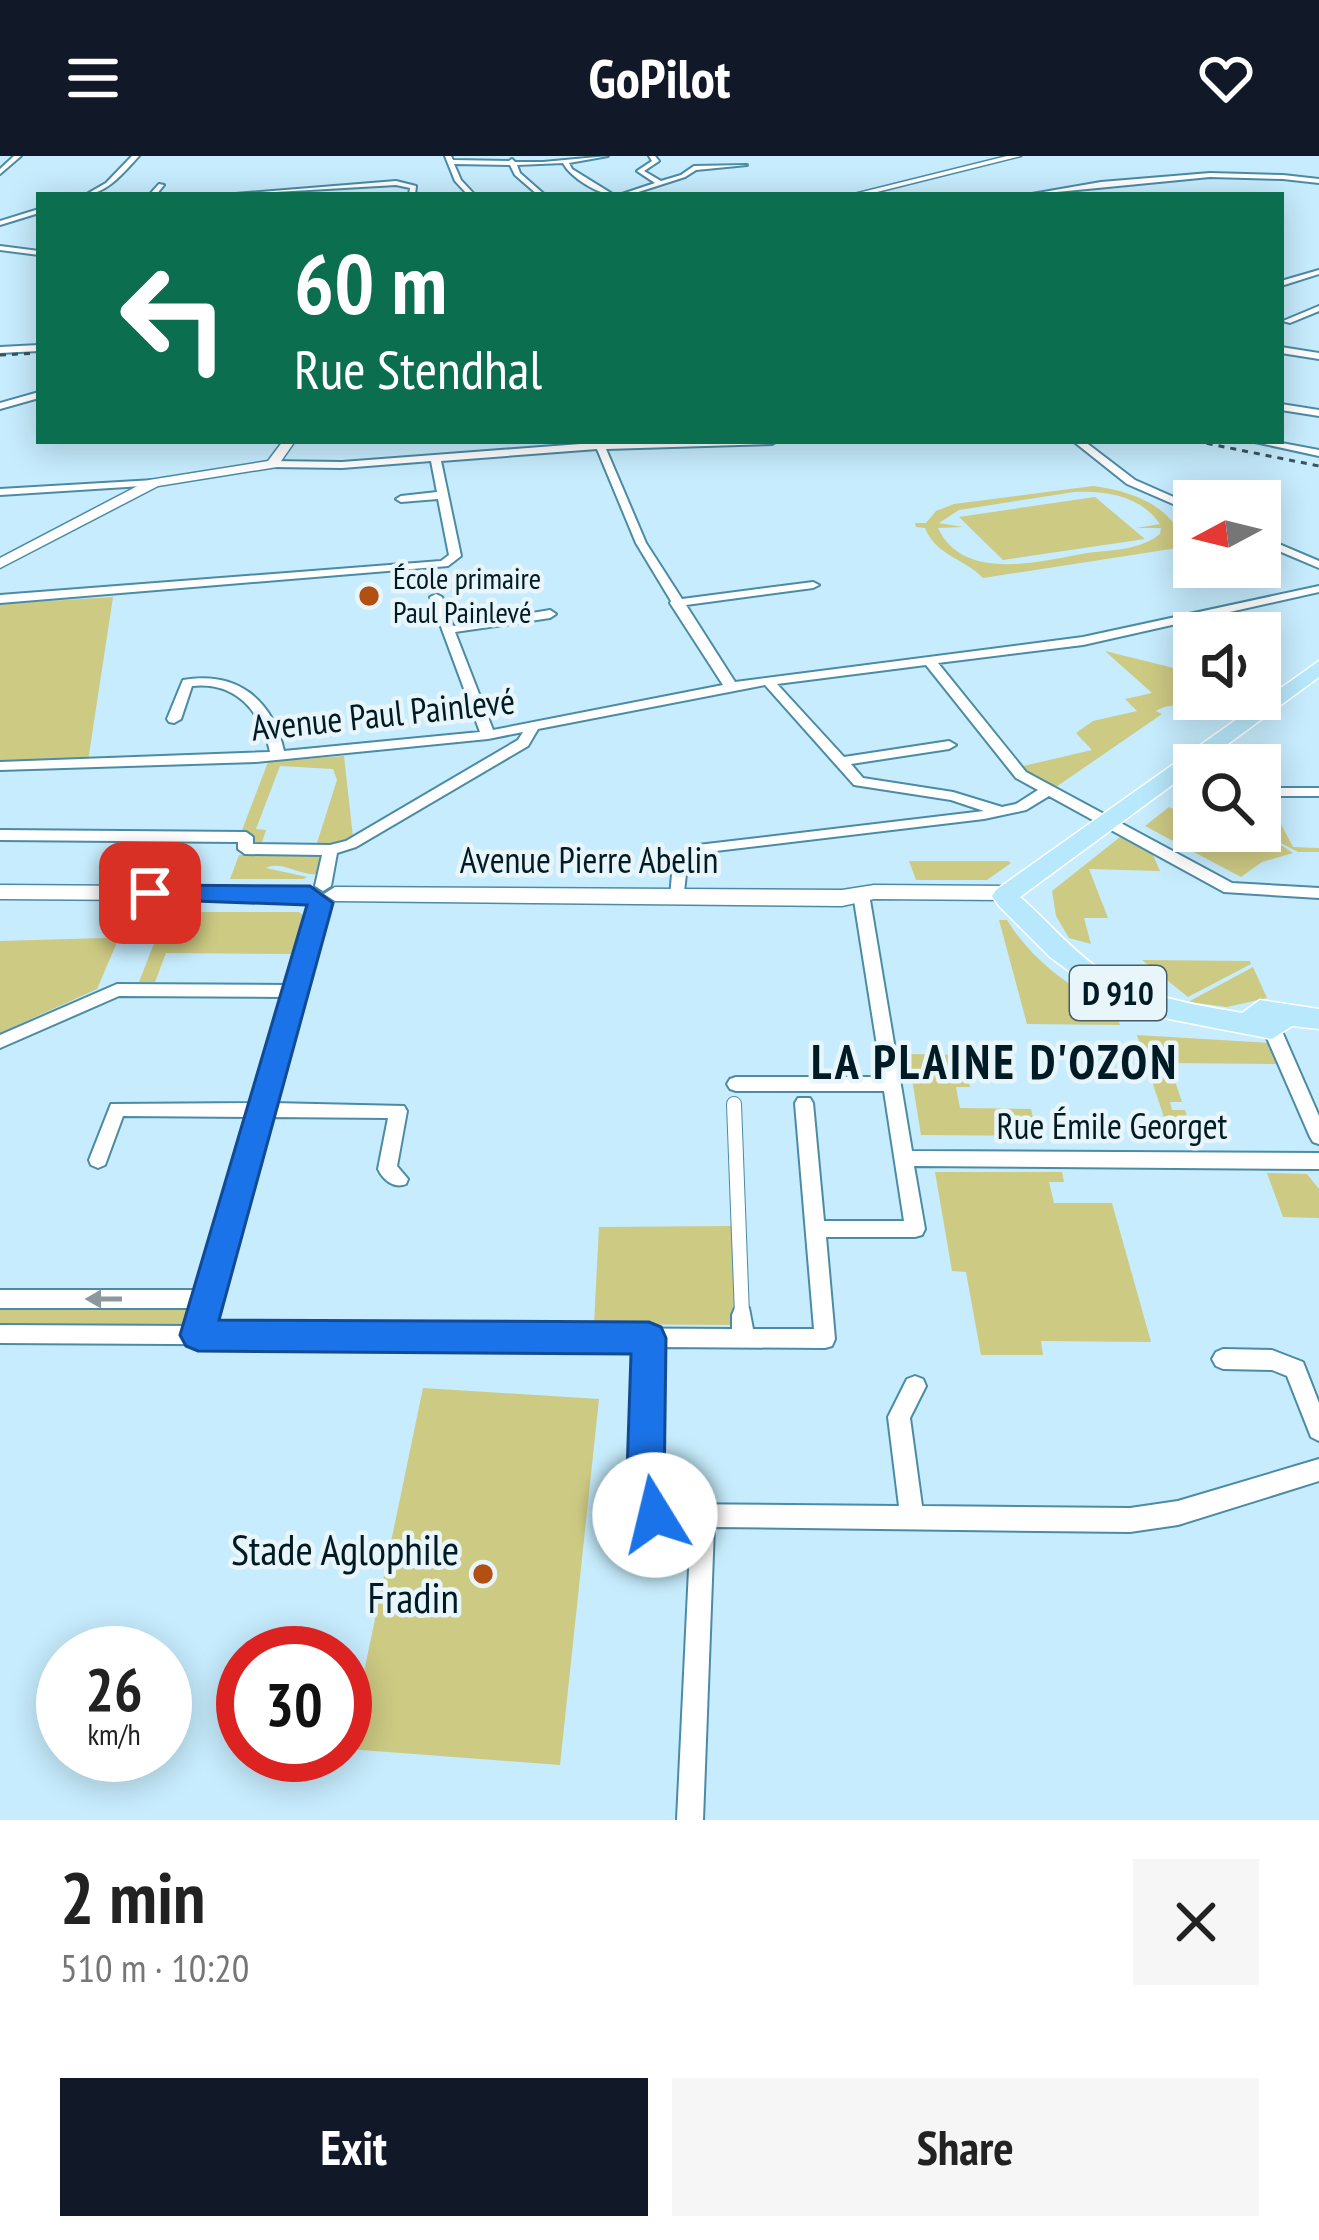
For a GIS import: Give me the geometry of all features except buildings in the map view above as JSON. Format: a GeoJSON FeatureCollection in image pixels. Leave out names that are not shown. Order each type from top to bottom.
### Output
{"type":"FeatureCollection","features":[{"type":"Feature","properties":{"kind":"main road"},"geometry":{"type":"LineString","coordinates":[[1223,744],[1319,667]]}},
{"type":"Feature","properties":{"kind":"main road"},"geometry":{"type":"LineString","coordinates":[[1020,898],[1109,823],[1173,781]]}},
{"type":"Feature","properties":{"kind":"main road","name":"Avenue Pierre Abelin"},"geometry":{"type":"LineString","coordinates":[[0,892],[1020,898]]}},
{"type":"Feature","properties":{"kind":"main road","name":"D 910"},"geometry":{"type":"LineString","coordinates":[[1020,898],[1054,950],[1124,996],[1181,1015],[1274,1021]]}},
{"type":"Feature","properties":{"kind":"street"},"geometry":{"type":"LineString","coordinates":[[0,172],[18,156]]}},
{"type":"Feature","properties":{"kind":"street"},"geometry":{"type":"LineString","coordinates":[[93,192],[136,156]]}},
{"type":"Feature","properties":{"kind":"street"},"geometry":{"type":"LineString","coordinates":[[469,192],[458,182],[449,159],[566,163],[605,156]]}},
{"type":"Feature","properties":{"kind":"street"},"geometry":{"type":"LineString","coordinates":[[652,156],[656,161],[640,171],[660,183]]}},
{"type":"Feature","properties":{"kind":"street"},"geometry":{"type":"LineString","coordinates":[[710,156],[717,167]]}},
{"type":"Feature","properties":{"kind":"street"},"geometry":{"type":"LineString","coordinates":[[867,192],[1017,156]]}},
{"type":"Feature","properties":{"kind":"street"},"geometry":{"type":"LineString","coordinates":[[512,161],[517,174],[538,192]]}},
{"type":"Feature","properties":{"kind":"street"},"geometry":{"type":"LineString","coordinates":[[566,163],[607,192]]}},
{"type":"Feature","properties":{"kind":"street"},"geometry":{"type":"LineString","coordinates":[[632,192],[690,169],[744,165]]}},
{"type":"Feature","properties":{"kind":"street"},"geometry":{"type":"LineString","coordinates":[[1054,192],[1170,178],[1319,181]]}},
{"type":"Feature","properties":{"kind":"street"},"geometry":{"type":"LineString","coordinates":[[266,192],[388,183],[410,185],[414,192]]}},
{"type":"Feature","properties":{"kind":"street"},"geometry":{"type":"LineString","coordinates":[[155,192],[161,185]]}},
{"type":"Feature","properties":{"kind":"street"},"geometry":{"type":"LineString","coordinates":[[0,223],[36,213]]}},
{"type":"Feature","properties":{"kind":"street"},"geometry":{"type":"LineString","coordinates":[[13,219],[31,222],[25,229]]}},
{"type":"Feature","properties":{"kind":"street"},"geometry":{"type":"LineString","coordinates":[[0,248],[36,253]]}},
{"type":"Feature","properties":{"kind":"street"},"geometry":{"type":"LineString","coordinates":[[1287,283],[1319,272]]}},
{"type":"Feature","properties":{"kind":"street"},"geometry":{"type":"LineString","coordinates":[[1287,283],[1313,290]]}},
{"type":"Feature","properties":{"kind":"street"},"geometry":{"type":"LineString","coordinates":[[1287,321],[1319,308]]}},
{"type":"Feature","properties":{"kind":"street"},"geometry":{"type":"LineString","coordinates":[[0,350],[36,348]]}},
{"type":"Feature","properties":{"kind":"street"},"geometry":{"type":"LineString","coordinates":[[1284,350],[1319,356]]}},
{"type":"Feature","properties":{"kind":"street"},"geometry":{"type":"LineString","coordinates":[[0,406],[36,396]]}},
{"type":"Feature","properties":{"kind":"street"},"geometry":{"type":"LineString","coordinates":[[1284,407],[1319,413]]}},
{"type":"Feature","properties":{"kind":"street"},"geometry":{"type":"LineString","coordinates":[[272,464],[287,444]]}},
{"type":"Feature","properties":{"kind":"street"},"geometry":{"type":"LineString","coordinates":[[0,492],[154,483],[272,464],[342,465],[588,444]]}},
{"type":"Feature","properties":{"kind":"street"},"geometry":{"type":"LineString","coordinates":[[599,444],[624,512],[731,687]]}},
{"type":"Feature","properties":{"kind":"street"},"geometry":{"type":"LineString","coordinates":[[1082,444],[1131,482],[1173,501]]}},
{"type":"Feature","properties":{"kind":"street"},"geometry":{"type":"LineString","coordinates":[[1271,444],[1319,453]]}},
{"type":"Feature","properties":{"kind":"street"},"geometry":{"type":"LineString","coordinates":[[0,598],[452,560],[435,458]]}},
{"type":"Feature","properties":{"kind":"street"},"geometry":{"type":"LineString","coordinates":[[0,564],[154,483]]}},
{"type":"Feature","properties":{"kind":"street"},"geometry":{"type":"LineString","coordinates":[[401,499],[442,495]]}},
{"type":"Feature","properties":{"kind":"street"},"geometry":{"type":"LineString","coordinates":[[1281,548],[1319,565]]}},
{"type":"Feature","properties":{"kind":"street"},"geometry":{"type":"LineString","coordinates":[[676,603],[813,585]]}},
{"type":"Feature","properties":{"kind":"street","name":"Avenue Paul Painlevé"},"geometry":{"type":"LineString","coordinates":[[0,766],[278,756],[488,735],[768,681],[1083,641],[1319,589]]}},
{"type":"Feature","properties":{"kind":"street"},"geometry":{"type":"LineString","coordinates":[[436,598],[488,735]]}},
{"type":"Feature","properties":{"kind":"street"},"geometry":{"type":"LineString","coordinates":[[448,630],[538,611]]}},
{"type":"Feature","properties":{"kind":"street"},"geometry":{"type":"LineString","coordinates":[[930,661],[1007,763],[1048,790],[1234,890],[1319,892]]}},
{"type":"Feature","properties":{"kind":"street"},"geometry":{"type":"LineString","coordinates":[[768,681],[859,782],[953,796],[997,810]]}},
{"type":"Feature","properties":{"kind":"street"},"geometry":{"type":"LineString","coordinates":[[173,719],[188,683],[227,682],[248,693],[276,742],[278,756]]}},
{"type":"Feature","properties":{"kind":"street"},"geometry":{"type":"LineString","coordinates":[[0,835],[246,837],[245,849],[330,850],[351,844],[523,743],[530,729]]}},
{"type":"Feature","properties":{"kind":"street"},"geometry":{"type":"LineString","coordinates":[[840,762],[949,746]]}},
{"type":"Feature","properties":{"kind":"street"},"geometry":{"type":"LineString","coordinates":[[678,896],[680,863],[703,848],[1021,807],[1048,790]]}},
{"type":"Feature","properties":{"kind":"street"},"geometry":{"type":"LineString","coordinates":[[1281,792],[1319,792]]}},
{"type":"Feature","properties":{"kind":"street"},"geometry":{"type":"LineString","coordinates":[[198,1335],[322,894],[330,850]]}},
{"type":"Feature","properties":{"kind":"street"},"geometry":{"type":"LineString","coordinates":[[815,1229],[915,1229],[893,1084],[855,898]]}},
{"type":"Feature","properties":{"kind":"street"},"geometry":{"type":"LineString","coordinates":[[0,1042],[117,990],[295,991]]}},
{"type":"Feature","properties":{"kind":"street"},"geometry":{"type":"LineString","coordinates":[[1274,1021],[1319,1137]]}},
{"type":"Feature","properties":{"kind":"street"},"geometry":{"type":"LineString","coordinates":[[736,1084],[893,1084]]}},
{"type":"Feature","properties":{"kind":"street"},"geometry":{"type":"LineString","coordinates":[[0,1334],[649,1338],[743,1327],[825,1339],[804,1103]]}},
{"type":"Feature","properties":{"kind":"street"},"geometry":{"type":"LineString","coordinates":[[734,1104],[743,1327]]}},
{"type":"Feature","properties":{"kind":"street"},"geometry":{"type":"LineString","coordinates":[[98,1160],[117,1109],[398,1111],[387,1169],[399,1179]]}},
{"type":"Feature","properties":{"kind":"street","name":"Rue Émile Georget"},"geometry":{"type":"LineString","coordinates":[[905,1158],[1319,1161]]}},
{"type":"Feature","properties":{"kind":"street"},"geometry":{"type":"LineString","coordinates":[[0,1299],[208,1299]]}},
{"type":"Feature","properties":{"kind":"street"},"geometry":{"type":"LineString","coordinates":[[649,1338],[645,1503],[655,1515],[1155,1518],[1319,1470]]}},
{"type":"Feature","properties":{"kind":"street"},"geometry":{"type":"LineString","coordinates":[[1223,1359],[1272,1360],[1295,1369],[1319,1430]]}},
{"type":"Feature","properties":{"kind":"street"},"geometry":{"type":"LineString","coordinates":[[912,1517],[899,1417],[915,1386]]}},
{"type":"Feature","properties":{"kind":"street"},"geometry":{"type":"LineString","coordinates":[[690,1820],[703,1516]]}},
{"type":"Feature","properties":{"kind":"shaded area"},"geometry":{"type":"Polygon","coordinates":[[[1093,486],[1127,493],[1167,516],[1173,523],[1173,549],[983,578],[936,545],[925,528],[916,527],[915,523],[926,523],[936,511],[954,504],[1093,486]],[[1074,492],[959,510],[939,523],[963,527],[938,528],[966,556],[1005,564],[1125,548],[1160,534],[1161,528],[1136,528],[1160,524],[1143,507],[1110,494],[1074,492]]]}},
{"type":"Feature","properties":{"kind":"shaded area"},"geometry":{"type":"Polygon","coordinates":[[[1095,497],[1145,539],[1003,560],[959,517],[1095,497]]]}},
{"type":"Feature","properties":{"kind":"shaded area"},"geometry":{"type":"Polygon","coordinates":[[[113,597],[88,761],[0,763],[0,604],[113,597]]]}},
{"type":"Feature","properties":{"kind":"shaded area"},"geometry":{"type":"Polygon","coordinates":[[[1105,651],[1173,668],[1173,706],[1156,711],[1162,714],[1056,787],[1019,767],[1092,750],[1076,733],[1093,721],[1137,711],[1125,699],[1152,693],[1105,651]]]}},
{"type":"Feature","properties":{"kind":"shaded area"},"geometry":{"type":"Polygon","coordinates":[[[344,756],[353,837],[339,843],[317,843],[337,780],[333,769],[280,766],[256,829],[266,830],[261,845],[255,843],[254,835],[241,833],[268,762],[344,756]]]}},
{"type":"Feature","properties":{"kind":"shaded area"},"geometry":{"type":"Polygon","coordinates":[[[1169,807],[1173,809],[1173,841],[1145,826],[1169,807]]]}},
{"type":"Feature","properties":{"kind":"shaded area"},"geometry":{"type":"Polygon","coordinates":[[[1281,824],[1293,847],[1319,848],[1319,852],[1298,852],[1281,843],[1281,824]]]}},
{"type":"Feature","properties":{"kind":"shaded area"},"geometry":{"type":"Polygon","coordinates":[[[1120,837],[1153,855],[1160,871],[1089,869],[1108,918],[1084,918],[1091,944],[1069,938],[1056,916],[1052,891],[1120,837]]]}},
{"type":"Feature","properties":{"kind":"shaded area"},"geometry":{"type":"Polygon","coordinates":[[[1281,845],[1293,853],[1262,862],[1241,877],[1194,852],[1281,852],[1281,845]]]}},
{"type":"Feature","properties":{"kind":"shaded area"},"geometry":{"type":"Polygon","coordinates":[[[239,855],[320,858],[316,874],[266,868],[307,877],[303,879],[230,879],[239,855]]]}},
{"type":"Feature","properties":{"kind":"shaded area"},"geometry":{"type":"Polygon","coordinates":[[[909,861],[1011,863],[987,880],[916,880],[909,861]]]}},
{"type":"Feature","properties":{"kind":"shaded area"},"geometry":{"type":"Polygon","coordinates":[[[184,912],[299,912],[304,916],[293,954],[166,953],[155,982],[139,982],[155,941],[118,940],[97,989],[0,1033],[0,941],[174,936],[184,912]]]}},
{"type":"Feature","properties":{"kind":"shaded area"},"geometry":{"type":"Polygon","coordinates":[[[999,920],[1007,920],[1054,972],[1115,1010],[1120,1025],[1027,1024],[999,920]]]}},
{"type":"Feature","properties":{"kind":"shaded area"},"geometry":{"type":"Polygon","coordinates":[[[1142,960],[1250,961],[1251,964],[1188,997],[1142,960]]]}},
{"type":"Feature","properties":{"kind":"shaded area"},"geometry":{"type":"Polygon","coordinates":[[[1253,967],[1267,998],[1227,1007],[1188,1002],[1253,967]]]}},
{"type":"Feature","properties":{"kind":"shaded area"},"geometry":{"type":"Polygon","coordinates":[[[1137,1035],[1270,1043],[1279,1064],[1169,1063],[1182,1102],[1170,1102],[1172,1110],[1185,1110],[1191,1128],[1218,1128],[1221,1136],[1170,1136],[1137,1035]]]}},
{"type":"Feature","properties":{"kind":"shaded area"},"geometry":{"type":"Polygon","coordinates":[[[908,1054],[963,1055],[970,1087],[956,1087],[960,1108],[1031,1109],[1037,1136],[921,1135],[908,1054]]]}},
{"type":"Feature","properties":{"kind":"shaded area"},"geometry":{"type":"Polygon","coordinates":[[[935,1172],[1062,1172],[1064,1182],[1049,1182],[1054,1203],[1112,1203],[1151,1342],[1041,1341],[1043,1355],[981,1355],[966,1272],[952,1271],[935,1172]]]}},
{"type":"Feature","properties":{"kind":"shaded area"},"geometry":{"type":"Polygon","coordinates":[[[1267,1173],[1307,1174],[1319,1189],[1319,1218],[1283,1217],[1267,1173]]]}},
{"type":"Feature","properties":{"kind":"shaded area"},"geometry":{"type":"Polygon","coordinates":[[[732,1226],[736,1325],[594,1324],[599,1227],[732,1226]]]}},
{"type":"Feature","properties":{"kind":"shaded area"},"geometry":{"type":"Polygon","coordinates":[[[0,1305],[195,1308],[189,1328],[0,1328],[0,1305]]]}},
{"type":"Feature","properties":{"kind":"shaded area","name":"Stade Aglophile Fradin"},"geometry":{"type":"Polygon","coordinates":[[[423,1388],[599,1399],[560,1765],[372,1751],[372,1633],[423,1388]]]}},
{"type":"Feature","properties":{"kind":"railway"},"geometry":{"type":"LineString","coordinates":[[0,355],[36,353]]}},
{"type":"Feature","properties":{"kind":"railway"},"geometry":{"type":"LineString","coordinates":[[1210,444],[1319,466]]}},
{"type":"Feature","properties":{"kind":"place","name":"École primaire Paul Painlevé"},"geometry":{"type":"Point","coordinates":[369,596]}},
{"type":"Feature","properties":{"kind":"place","name":"Stade Aglophile Fradin"},"geometry":{"type":"Point","coordinates":[483,1574]}},
{"type":"Feature","properties":{"kind":"district","name":"LA PLAINE D'OZON"},"geometry":{"type":"Point","coordinates":[995,1062]}},
{"type":"Feature","properties":{"kind":"route"},"geometry":{"type":"LineString","coordinates":[[150,893],[310,894],[313,902],[320,903],[198,1335],[649,1338],[645,1503],[655,1515]]}}]}
